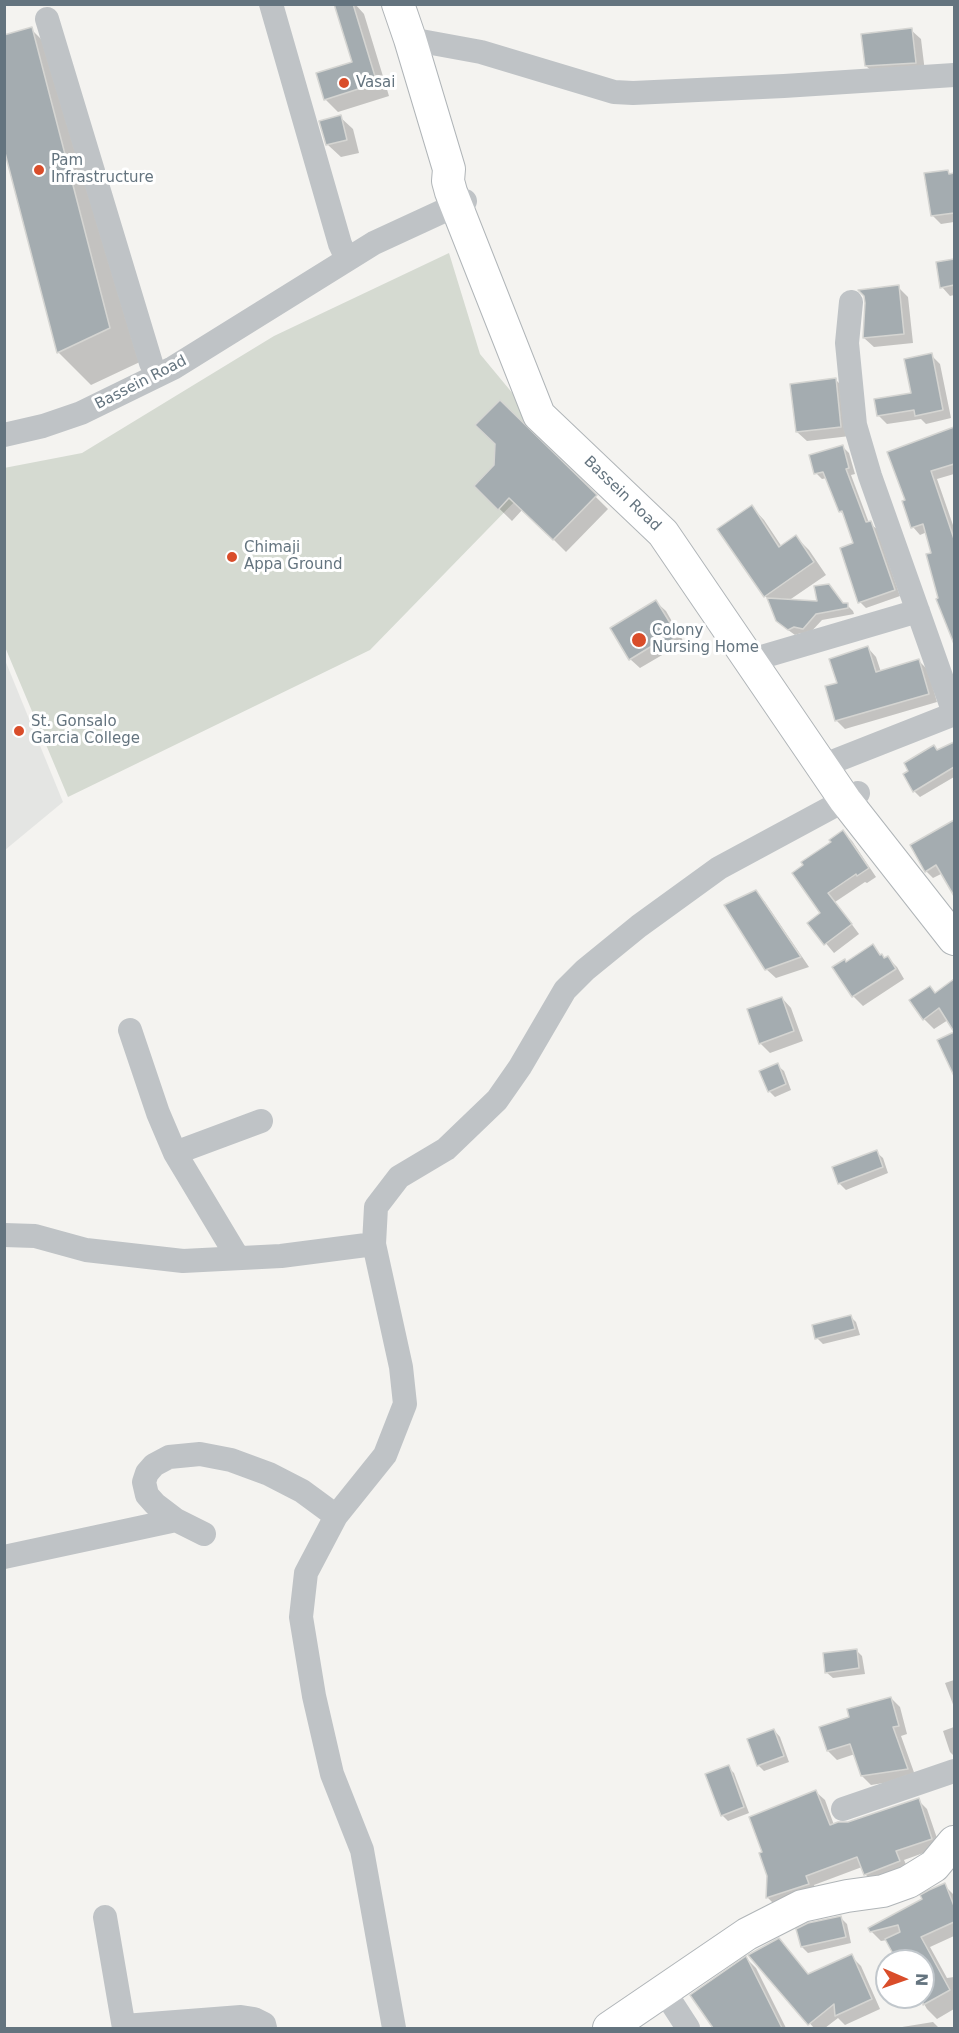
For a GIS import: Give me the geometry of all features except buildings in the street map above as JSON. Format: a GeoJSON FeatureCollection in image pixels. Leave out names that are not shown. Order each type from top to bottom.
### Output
{"type":"FeatureCollection","features":[{"type":"Feature","properties":{"kind":"main road"},"geometry":{"type":"LineString","coordinates":[[398,4],[456,191]]}},
{"type":"Feature","properties":{"kind":"main road","name":"Bassein Road"},"geometry":{"type":"LineString","coordinates":[[456,191],[539,415],[663,533],[758,659],[851,796],[954,939]]}},
{"type":"Feature","properties":{"kind":"main road","name":"Bassein Road"},"geometry":{"type":"LineString","coordinates":[[851,796],[954,915]]}},
{"type":"Feature","properties":{"kind":"main road"},"geometry":{"type":"LineString","coordinates":[[609,2028],[747,1934],[802,1906],[883,1891],[908,1882],[934,1866],[954,1842]]}},
{"type":"Feature","properties":{"kind":"street"},"geometry":{"type":"LineString","coordinates":[[271,4],[344,252]]}},
{"type":"Feature","properties":{"kind":"street"},"geometry":{"type":"LineString","coordinates":[[46,19],[151,363]]}},
{"type":"Feature","properties":{"kind":"street"},"geometry":{"type":"LineString","coordinates":[[410,39],[481,52],[614,92],[749,88],[954,75]]}},
{"type":"Feature","properties":{"kind":"street","name":"Bassein Road"},"geometry":{"type":"LineString","coordinates":[[4,421],[42,413],[124,377],[243,312],[344,252],[374,243],[456,191]]}},
{"type":"Feature","properties":{"kind":"street","name":"Bassein Road"},"geometry":{"type":"LineString","coordinates":[[4,435],[43,426],[81,413],[173,368],[344,252]]}},
{"type":"Feature","properties":{"kind":"street"},"geometry":{"type":"LineString","coordinates":[[829,763],[954,714],[870,476],[855,425],[847,343],[851,302]]}},
{"type":"Feature","properties":{"kind":"street"},"geometry":{"type":"LineString","coordinates":[[758,659],[918,611]]}},
{"type":"Feature","properties":{"kind":"street"},"geometry":{"type":"LineString","coordinates":[[394,2028],[362,1850],[332,1774],[314,1696],[301,1617],[306,1573],[336,1516],[385,1455],[405,1404],[401,1366],[374,1244],[376,1207],[399,1177],[446,1149],[497,1100],[525,1059],[565,990],[585,970],[639,926],[719,868],[851,796]]}},
{"type":"Feature","properties":{"kind":"street"},"geometry":{"type":"LineString","coordinates":[[130,1030],[158,1113],[175,1153],[238,1258]]}},
{"type":"Feature","properties":{"kind":"street"},"geometry":{"type":"LineString","coordinates":[[175,1153],[261,1121]]}},
{"type":"Feature","properties":{"kind":"street"},"geometry":{"type":"LineString","coordinates":[[4,1235],[35,1236],[86,1250],[183,1261],[281,1256],[374,1244]]}},
{"type":"Feature","properties":{"kind":"street"},"geometry":{"type":"LineString","coordinates":[[204,1534],[176,1520],[147,1495],[144,1482],[147,1473],[154,1465],[169,1457],[200,1455],[231,1460],[268,1474],[302,1491],[336,1516]]}},
{"type":"Feature","properties":{"kind":"street"},"geometry":{"type":"LineString","coordinates":[[4,1557],[176,1520]]}},
{"type":"Feature","properties":{"kind":"street"},"geometry":{"type":"LineString","coordinates":[[843,1809],[954,1771]]}},
{"type":"Feature","properties":{"kind":"street"},"geometry":{"type":"LineString","coordinates":[[105,1917],[124,2027],[241,2017],[254,2019],[264,2024],[265,2028]]}},
{"type":"Feature","properties":{"kind":"street"},"geometry":{"type":"LineString","coordinates":[[664,1991],[688,2028]]}},
{"type":"Feature","properties":{"kind":"shaded area","name":"Chimaji Appa Ground"},"geometry":{"type":"Polygon","coordinates":[[[449,253],[480,354],[562,453],[370,650],[68,797],[5,647],[4,468],[82,453],[274,336],[449,253]]]}},
{"type":"Feature","properties":{"kind":"shaded area","name":"St. Gonsalo Garcia College"},"geometry":{"type":"Polygon","coordinates":[[[5,660],[63,802],[4,850],[5,660]]]}},
{"type":"Feature","properties":{"kind":"place","name":"Vasai"},"geometry":{"type":"Point","coordinates":[344,83]}},
{"type":"Feature","properties":{"kind":"place","name":"Pam Infrastructure"},"geometry":{"type":"Point","coordinates":[39,170]}},
{"type":"Feature","properties":{"kind":"place","name":"Chimaji Appa Ground"},"geometry":{"type":"Point","coordinates":[232,557]}},
{"type":"Feature","properties":{"kind":"place","name":"Colony Nursing Home"},"geometry":{"type":"Point","coordinates":[639,640]}},
{"type":"Feature","properties":{"kind":"place","name":"St. Gonsalo Garcia College"},"geometry":{"type":"Point","coordinates":[19,731]}}]}
